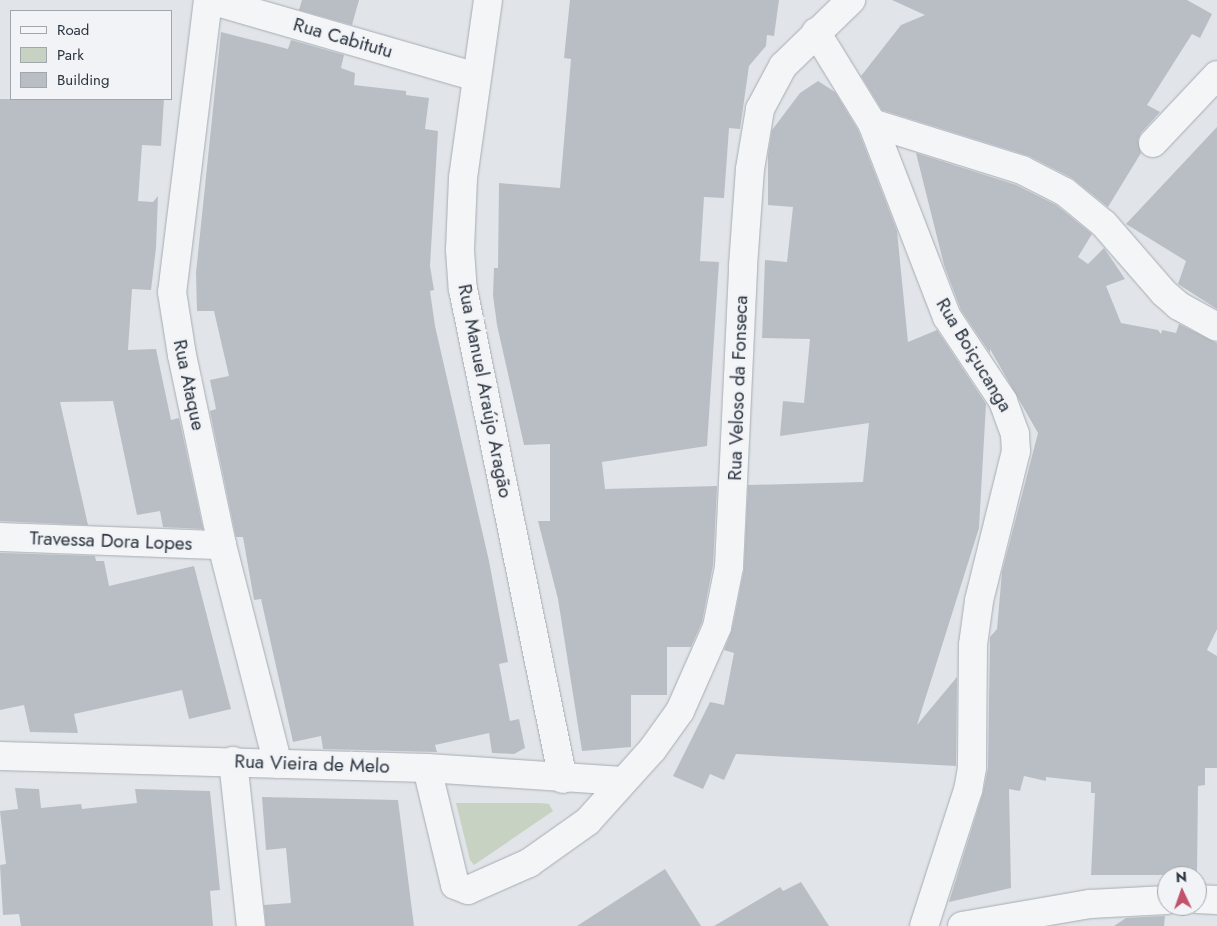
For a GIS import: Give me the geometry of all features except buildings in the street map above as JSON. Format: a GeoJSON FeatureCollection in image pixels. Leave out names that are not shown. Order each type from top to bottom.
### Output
{"type":"FeatureCollection","features":[{"type":"Feature","properties":{"kind":"street","name":"Rua Cabitutu"},"geometry":{"type":"LineString","coordinates":[[209,0],[476,77]]}},
{"type":"Feature","properties":{"kind":"street","name":"Rua Ataque"},"geometry":{"type":"LineString","coordinates":[[209,0],[172,292],[182,355],[222,545],[278,764]]}},
{"type":"Feature","properties":{"kind":"street","name":"Rua Manuel Araújo Aragão"},"geometry":{"type":"LineString","coordinates":[[488,0],[463,178],[460,250],[463,289],[563,779]]}},
{"type":"Feature","properties":{"kind":"street","name":"Rua Veloso da Fonseca"},"geometry":{"type":"LineString","coordinates":[[427,768],[455,885],[463,890],[529,863],[588,821],[652,750],[680,712],[717,627],[729,567],[743,266],[755,133],[768,89],[783,66],[851,0]]}},
{"type":"Feature","properties":{"kind":"street","name":"Rua Boiçucanga"},"geometry":{"type":"LineString","coordinates":[[816,32],[872,123],[947,317],[1003,401],[1015,434],[1016,451],[979,601],[973,645],[972,768],[968,790],[924,926]]}},
{"type":"Feature","properties":{"kind":"street"},"geometry":{"type":"LineString","coordinates":[[1153,143],[1217,75]]}},
{"type":"Feature","properties":{"kind":"street"},"geometry":{"type":"LineString","coordinates":[[872,123],[1022,170],[1065,192],[1104,224],[1164,293],[1179,306],[1217,327]]}},
{"type":"Feature","properties":{"kind":"street","name":"Travessa Dora Lopes"},"geometry":{"type":"LineString","coordinates":[[0,537],[222,545]]}},
{"type":"Feature","properties":{"kind":"street","name":"Rua Vieira de Melo"},"geometry":{"type":"LineString","coordinates":[[0,756],[232,761],[427,768],[563,779],[623,781]]}},
{"type":"Feature","properties":{"kind":"street"},"geometry":{"type":"LineString","coordinates":[[232,761],[251,926]]}},
{"type":"Feature","properties":{"kind":"street"},"geometry":{"type":"LineString","coordinates":[[962,926],[1089,915],[1157,902]]}},
{"type":"Feature","properties":{"kind":"green space"},"geometry":{"type":"Polygon","coordinates":[[[456,803],[540,803],[549,804],[553,811],[474,865],[470,860],[456,803]]]}}]}
